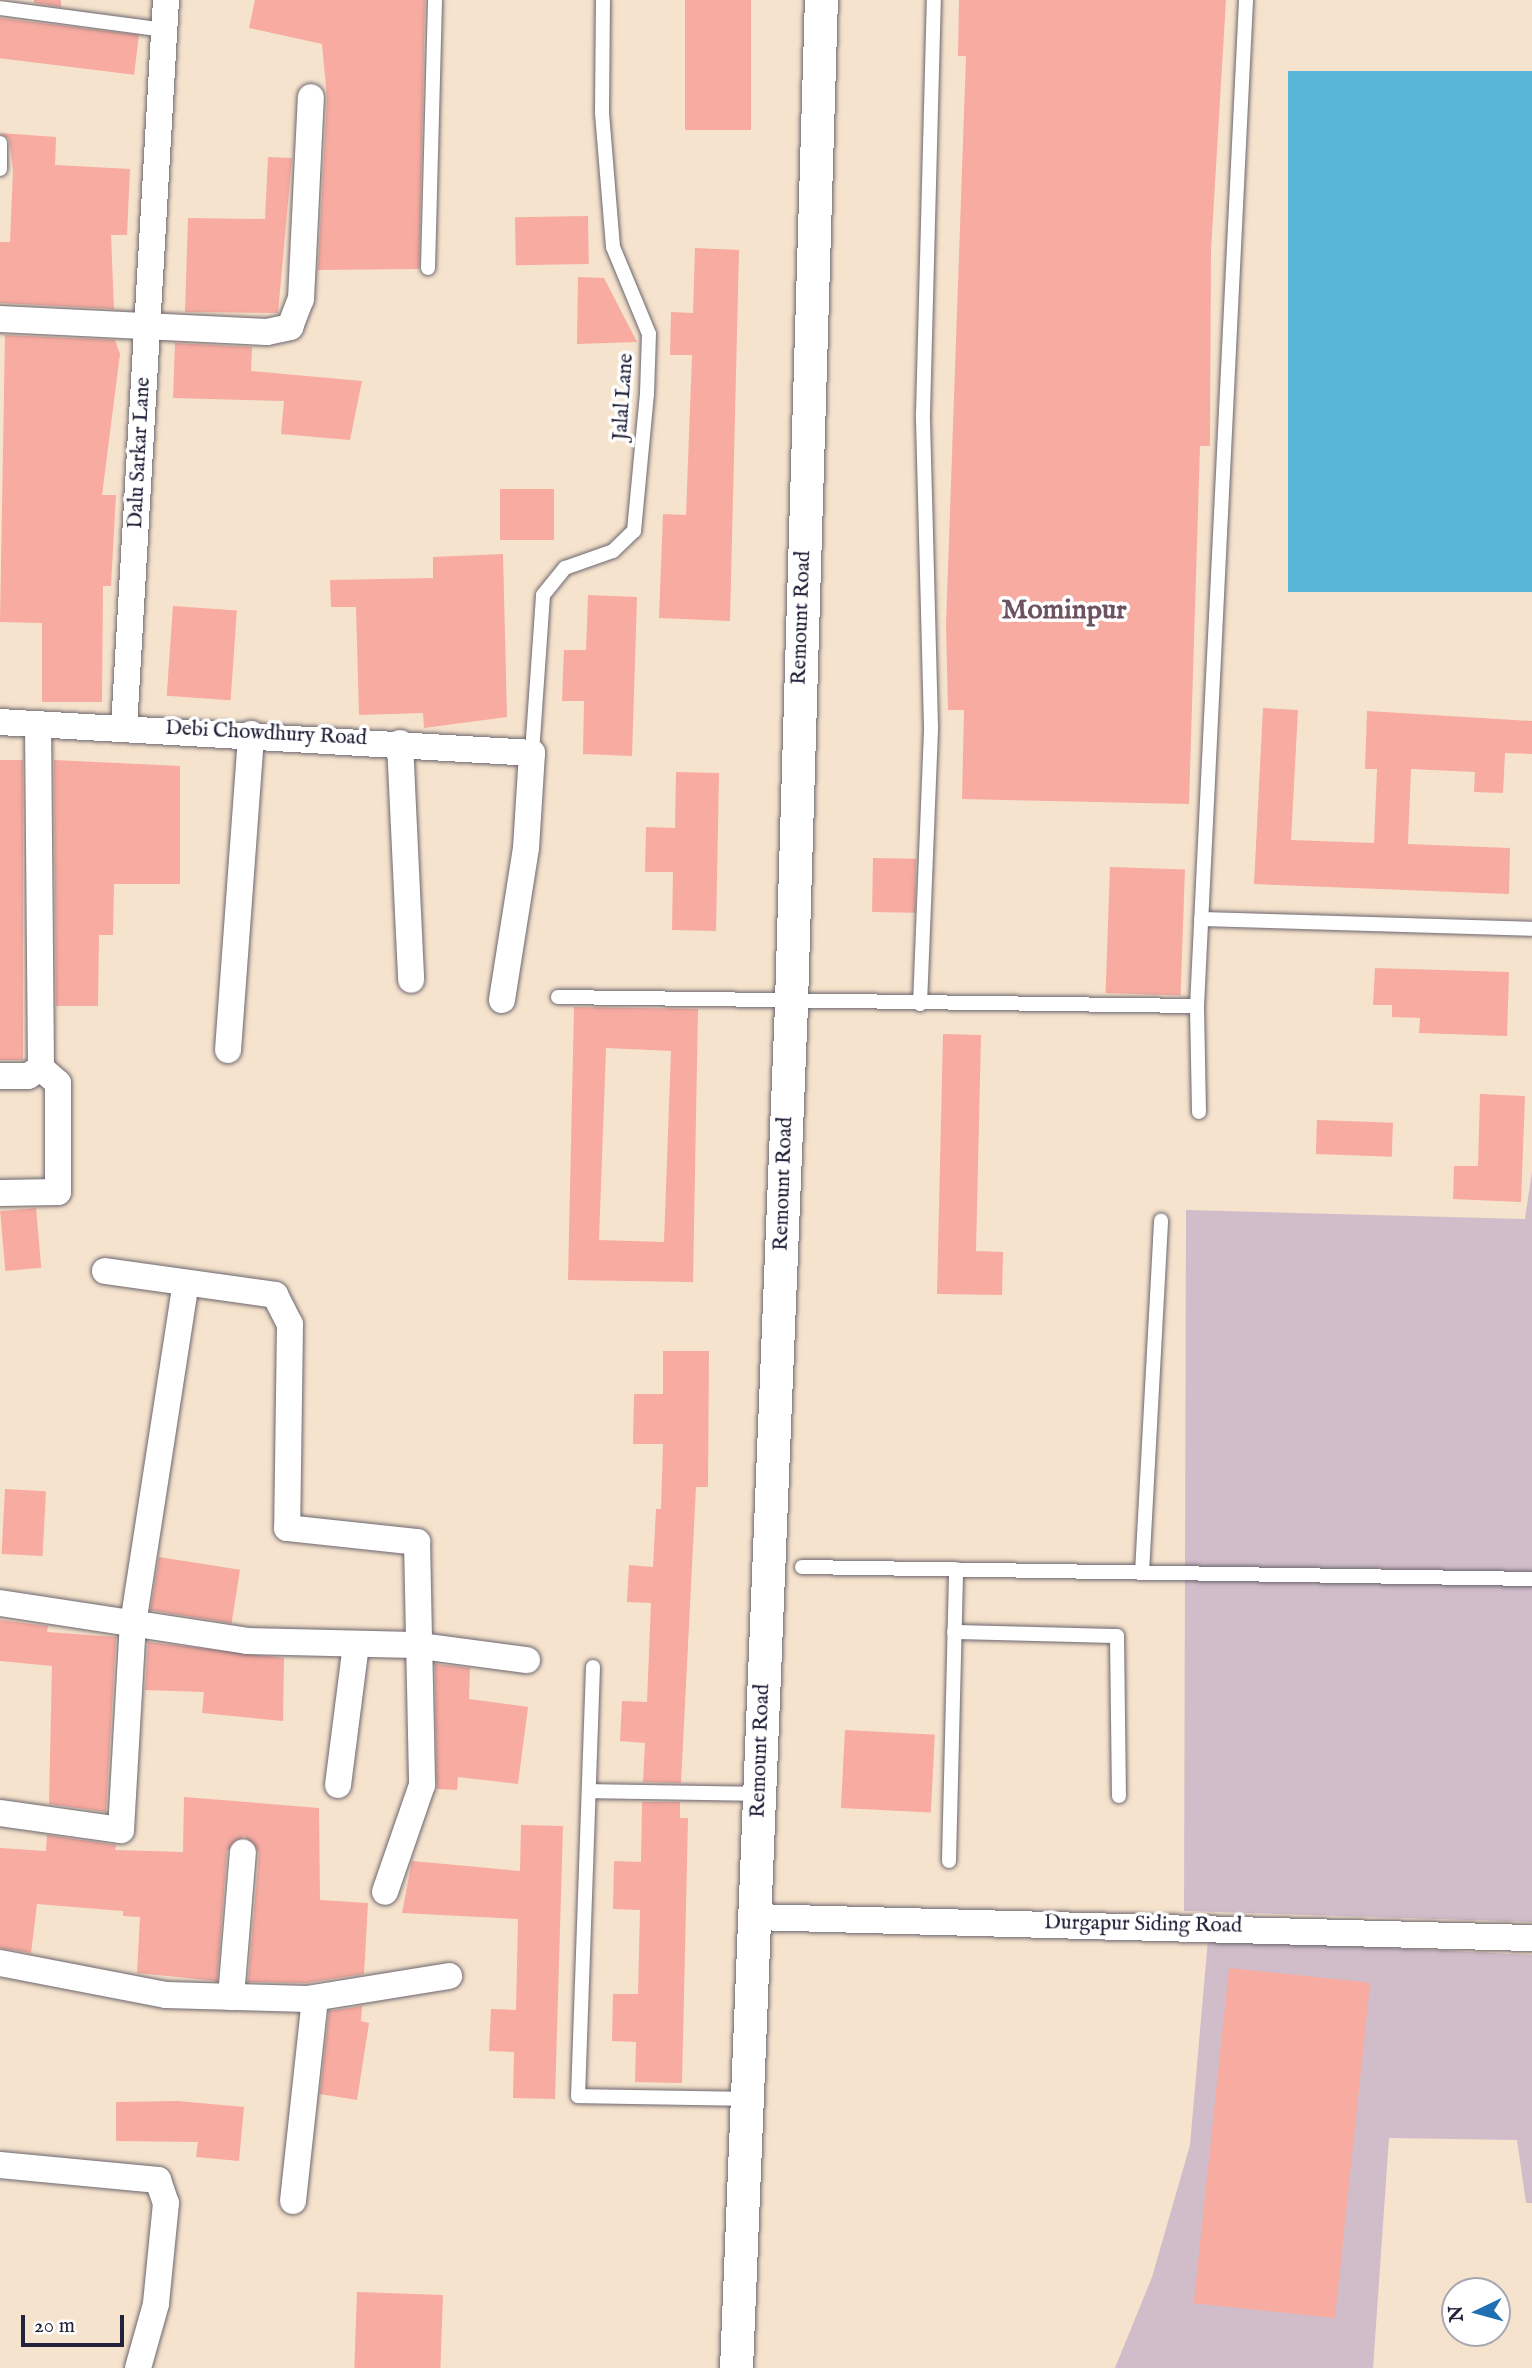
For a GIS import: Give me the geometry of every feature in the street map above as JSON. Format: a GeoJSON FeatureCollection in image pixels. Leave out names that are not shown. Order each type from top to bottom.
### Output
{"type":"FeatureCollection","features":[{"type":"Feature","properties":{"kind":"street","name":"Dalu Sarkar Lane"},"geometry":{"type":"LineString","coordinates":[[124,728],[166,0]]}},
{"type":"Feature","properties":{"kind":"street","name":"Remount Road"},"geometry":{"type":"LineString","coordinates":[[736,2368],[791,1002],[821,0]]}},
{"type":"Feature","properties":{"kind":"street"},"geometry":{"type":"LineString","coordinates":[[0,319],[148,323],[267,332],[290,327],[301,299],[311,97]]}},
{"type":"Feature","properties":{"kind":"street","name":"Debi Chowdhury Road"},"geometry":{"type":"LineString","coordinates":[[0,722],[251,734],[532,753]]}},
{"type":"Feature","properties":{"kind":"street"},"geometry":{"type":"LineString","coordinates":[[0,1193],[58,1192],[58,1083],[41,1068],[37,724]]}},
{"type":"Feature","properties":{"kind":"street"},"geometry":{"type":"LineString","coordinates":[[228,1050],[251,734]]}},
{"type":"Feature","properties":{"kind":"street"},"geometry":{"type":"LineString","coordinates":[[400,743],[411,980]]}},
{"type":"Feature","properties":{"kind":"street"},"geometry":{"type":"LineString","coordinates":[[502,1000],[526,848],[532,753]]}},
{"type":"Feature","properties":{"kind":"street"},"geometry":{"type":"LineString","coordinates":[[0,1076],[28,1076],[41,1068]]}},
{"type":"Feature","properties":{"kind":"street"},"geometry":{"type":"LineString","coordinates":[[106,1271],[185,1287],[275,1295],[290,1324],[287,1528],[417,1542],[422,1647],[422,1784],[385,1892]]}},
{"type":"Feature","properties":{"kind":"street"},"geometry":{"type":"LineString","coordinates":[[0,1814],[121,1829],[133,1624],[185,1287]]}},
{"type":"Feature","properties":{"kind":"street"},"geometry":{"type":"LineString","coordinates":[[0,1602],[247,1641],[422,1647],[527,1660]]}},
{"type":"Feature","properties":{"kind":"street"},"geometry":{"type":"LineString","coordinates":[[338,1785],[356,1644]]}},
{"type":"Feature","properties":{"kind":"street"},"geometry":{"type":"LineString","coordinates":[[231,1997],[243,1852]]}},
{"type":"Feature","properties":{"kind":"street","name":"Durgapur Siding Road"},"geometry":{"type":"LineString","coordinates":[[754,1917],[1532,1938]]}},
{"type":"Feature","properties":{"kind":"street"},"geometry":{"type":"LineString","coordinates":[[0,1963],[166,1995],[231,1997],[315,1998],[449,1976]]}},
{"type":"Feature","properties":{"kind":"street"},"geometry":{"type":"LineString","coordinates":[[293,2201],[315,1998]]}},
{"type":"Feature","properties":{"kind":"street"},"geometry":{"type":"LineString","coordinates":[[0,2165],[158,2180],[166,2203],[156,2304],[138,2368]]}},
{"type":"Feature","properties":{"kind":"lane"},"geometry":{"type":"LineString","coordinates":[[428,268],[435,0]]}},
{"type":"Feature","properties":{"kind":"lane","name":"Jalal Lane"},"geometry":{"type":"LineString","coordinates":[[532,753],[542,594],[565,568],[612,551],[634,531],[648,394],[649,334],[613,247],[602,112],[603,0]]}},
{"type":"Feature","properties":{"kind":"lane"},"geometry":{"type":"LineString","coordinates":[[920,1004],[931,726],[923,413],[934,0]]}},
{"type":"Feature","properties":{"kind":"lane"},"geometry":{"type":"LineString","coordinates":[[1199,1112],[1197,1006],[1200,919],[1246,0]]}},
{"type":"Feature","properties":{"kind":"lane"},"geometry":{"type":"LineString","coordinates":[[0,8],[164,30]]}},
{"type":"Feature","properties":{"kind":"lane"},"geometry":{"type":"LineString","coordinates":[[0,143],[0,169]]}},
{"type":"Feature","properties":{"kind":"lane"},"geometry":{"type":"LineString","coordinates":[[1200,919],[1532,929]]}},
{"type":"Feature","properties":{"kind":"lane"},"geometry":{"type":"LineString","coordinates":[[558,997],[1197,1006]]}},
{"type":"Feature","properties":{"kind":"lane"},"geometry":{"type":"LineString","coordinates":[[1142,1573],[1161,1221]]}},
{"type":"Feature","properties":{"kind":"lane"},"geometry":{"type":"LineString","coordinates":[[802,1567],[1532,1579]]}},
{"type":"Feature","properties":{"kind":"lane"},"geometry":{"type":"LineString","coordinates":[[949,1861],[956,1569]]}},
{"type":"Feature","properties":{"kind":"lane"},"geometry":{"type":"LineString","coordinates":[[954,1632],[1117,1636],[1119,1796]]}},
{"type":"Feature","properties":{"kind":"lane"},"geometry":{"type":"LineString","coordinates":[[593,1667],[578,2096],[747,2099]]}},
{"type":"Feature","properties":{"kind":"lane"},"geometry":{"type":"LineString","coordinates":[[589,1791],[759,1794]]}},
{"type":"Feature","properties":{"kind":"shaded area"},"geometry":{"type":"Polygon","coordinates":[[[1532,1171],[1532,1922],[1184,1911],[1186,1210],[1525,1219],[1532,1171]]]}},
{"type":"Feature","properties":{"kind":"shaded area"},"geometry":{"type":"Polygon","coordinates":[[[1208,1939],[1532,1955],[1532,2203],[1526,2203],[1517,2140],[1389,2138],[1373,2368],[1115,2368],[1152,2277],[1190,2145],[1208,1939]]]}},
{"type":"Feature","properties":{"kind":"water"},"geometry":{"type":"Polygon","coordinates":[[[1288,71],[1532,71],[1532,592],[1288,592],[1288,71]]]}},
{"type":"Feature","properties":{"kind":"building"},"geometry":{"type":"Polygon","coordinates":[[[34,0],[61,0],[61,7],[34,3],[34,0]]]}},
{"type":"Feature","properties":{"kind":"building"},"geometry":{"type":"Polygon","coordinates":[[[255,0],[425,0],[419,269],[318,270],[327,98],[322,44],[249,28],[255,0]]]}},
{"type":"Feature","properties":{"kind":"building"},"geometry":{"type":"Polygon","coordinates":[[[685,0],[751,0],[751,130],[685,130],[685,0]]]}},
{"type":"Feature","properties":{"kind":"building"},"geometry":{"type":"Polygon","coordinates":[[[959,0],[1226,0],[1211,250],[1210,446],[1200,446],[1189,804],[962,799],[964,710],[948,710],[946,625],[966,56],[958,56],[959,0]]]}},
{"type":"Feature","properties":{"kind":"building"},"geometry":{"type":"Polygon","coordinates":[[[0,18],[139,35],[134,75],[0,58],[0,18]]]}},
{"type":"Feature","properties":{"kind":"building"},"geometry":{"type":"Polygon","coordinates":[[[0,133],[56,137],[55,165],[130,169],[127,235],[111,235],[114,309],[0,303],[0,242],[10,242],[13,170],[9,139],[0,133]]]}},
{"type":"Feature","properties":{"kind":"building"},"geometry":{"type":"Polygon","coordinates":[[[268,157],[292,158],[278,313],[185,312],[188,218],[265,219],[268,157]]]}},
{"type":"Feature","properties":{"kind":"building"},"geometry":{"type":"Polygon","coordinates":[[[588,216],[589,264],[516,265],[515,217],[588,216]]]}},
{"type":"Feature","properties":{"kind":"building"},"geometry":{"type":"Polygon","coordinates":[[[695,248],[739,250],[730,621],[659,618],[663,514],[686,515],[692,355],[670,355],[671,312],[693,313],[695,248]]]}},
{"type":"Feature","properties":{"kind":"building"},"geometry":{"type":"Polygon","coordinates":[[[578,277],[604,278],[637,342],[577,344],[578,277]]]}},
{"type":"Feature","properties":{"kind":"building"},"geometry":{"type":"Polygon","coordinates":[[[5,335],[115,340],[120,354],[102,495],[116,495],[111,586],[103,586],[102,702],[42,702],[42,623],[0,622],[5,335]]]}},
{"type":"Feature","properties":{"kind":"building"},"geometry":{"type":"Polygon","coordinates":[[[175,343],[252,347],[251,371],[362,381],[350,440],[281,434],[284,401],[173,398],[175,343]]]}},
{"type":"Feature","properties":{"kind":"building"},"geometry":{"type":"Polygon","coordinates":[[[500,489],[554,489],[554,540],[500,540],[500,489]]]}},
{"type":"Feature","properties":{"kind":"building"},"geometry":{"type":"Polygon","coordinates":[[[503,554],[507,717],[424,728],[423,713],[359,715],[356,607],[331,607],[330,580],[433,578],[433,557],[503,554]]]}},
{"type":"Feature","properties":{"kind":"building"},"geometry":{"type":"Polygon","coordinates":[[[588,595],[637,597],[632,756],[583,754],[584,701],[562,701],[564,650],[586,650],[588,595]]]}},
{"type":"Feature","properties":{"kind":"building"},"geometry":{"type":"Polygon","coordinates":[[[173,606],[237,610],[231,700],[167,696],[173,606]]]}},
{"type":"Feature","properties":{"kind":"building"},"geometry":{"type":"Polygon","coordinates":[[[1263,708],[1298,710],[1291,840],[1374,843],[1377,769],[1365,769],[1367,711],[1532,721],[1532,754],[1505,753],[1503,793],[1474,792],[1475,772],[1411,769],[1408,844],[1510,848],[1509,894],[1254,884],[1263,708]]]}},
{"type":"Feature","properties":{"kind":"building"},"geometry":{"type":"Polygon","coordinates":[[[0,760],[23,760],[23,1060],[0,1060],[0,760]]]}},
{"type":"Feature","properties":{"kind":"building"},"geometry":{"type":"Polygon","coordinates":[[[54,760],[180,766],[180,884],[114,884],[113,935],[99,935],[98,1006],[56,1006],[54,760]]]}},
{"type":"Feature","properties":{"kind":"building"},"geometry":{"type":"Polygon","coordinates":[[[676,772],[719,773],[716,931],[672,930],[673,872],[645,872],[646,827],[675,828],[676,772]]]}},
{"type":"Feature","properties":{"kind":"building"},"geometry":{"type":"Polygon","coordinates":[[[873,858],[916,859],[915,913],[872,912],[873,858]]]}},
{"type":"Feature","properties":{"kind":"building"},"geometry":{"type":"Polygon","coordinates":[[[1110,867],[1185,870],[1181,996],[1106,993],[1110,867]]]}},
{"type":"Feature","properties":{"kind":"building"},"geometry":{"type":"Polygon","coordinates":[[[1375,968],[1509,972],[1507,1036],[1419,1033],[1420,1018],[1392,1017],[1392,1005],[1373,1005],[1375,968]]]}},
{"type":"Feature","properties":{"kind":"building"},"geometry":{"type":"Polygon","coordinates":[[[574,1007],[698,1009],[693,1282],[568,1280],[574,1007]],[[606,1048],[599,1240],[664,1242],[671,1051],[606,1048]]]}},
{"type":"Feature","properties":{"kind":"building"},"geometry":{"type":"Polygon","coordinates":[[[943,1034],[981,1035],[976,1251],[1003,1252],[1002,1295],[937,1294],[943,1034]]]}},
{"type":"Feature","properties":{"kind":"building"},"geometry":{"type":"Polygon","coordinates":[[[1480,1094],[1525,1096],[1521,1202],[1453,1199],[1454,1166],[1478,1166],[1480,1094]]]}},
{"type":"Feature","properties":{"kind":"building"},"geometry":{"type":"Polygon","coordinates":[[[1317,1120],[1393,1123],[1392,1157],[1316,1154],[1317,1120]]]}},
{"type":"Feature","properties":{"kind":"building"},"geometry":{"type":"Polygon","coordinates":[[[36,1208],[41,1268],[5,1271],[0,1211],[36,1208]]]}},
{"type":"Feature","properties":{"kind":"building"},"geometry":{"type":"Polygon","coordinates":[[[663,1351],[709,1351],[708,1487],[696,1487],[681,1783],[643,1782],[645,1743],[620,1741],[622,1701],[647,1702],[651,1603],[627,1602],[629,1565],[653,1567],[656,1509],[661,1509],[663,1444],[633,1444],[634,1394],[663,1394],[663,1351]]]}},
{"type":"Feature","properties":{"kind":"building"},"geometry":{"type":"Polygon","coordinates":[[[5,1489],[46,1491],[43,1556],[2,1554],[5,1489]]]}},
{"type":"Feature","properties":{"kind":"building"},"geometry":{"type":"Polygon","coordinates":[[[159,1557],[240,1570],[232,1623],[151,1610],[159,1557]]]}},
{"type":"Feature","properties":{"kind":"building"},"geometry":{"type":"Polygon","coordinates":[[[0,1620],[48,1626],[47,1632],[116,1637],[106,1812],[49,1804],[52,1666],[0,1661],[0,1620]]]}},
{"type":"Feature","properties":{"kind":"building"},"geometry":{"type":"Polygon","coordinates":[[[148,1642],[284,1658],[283,1721],[202,1713],[204,1692],[145,1690],[148,1642]]]}},
{"type":"Feature","properties":{"kind":"building"},"geometry":{"type":"Polygon","coordinates":[[[435,1664],[470,1668],[469,1699],[528,1707],[518,1784],[458,1777],[457,1790],[437,1789],[435,1664]]]}},
{"type":"Feature","properties":{"kind":"building"},"geometry":{"type":"Polygon","coordinates":[[[845,1730],[935,1735],[931,1813],[841,1808],[845,1730]]]}},
{"type":"Feature","properties":{"kind":"building"},"geometry":{"type":"Polygon","coordinates":[[[184,1797],[319,1808],[320,1900],[368,1903],[364,1974],[306,1983],[248,1982],[259,1853],[244,1836],[227,1851],[217,1981],[137,1973],[140,1917],[123,1916],[123,1911],[37,1904],[31,1953],[0,1948],[0,1848],[46,1851],[47,1835],[116,1845],[115,1850],[183,1852],[184,1797]]]}},
{"type":"Feature","properties":{"kind":"building"},"geometry":{"type":"Polygon","coordinates":[[[642,1802],[680,1802],[680,1818],[688,1818],[682,2083],[635,2082],[636,2042],[612,2041],[613,1994],[638,1994],[640,1910],[613,1909],[614,1861],[641,1862],[642,1802]]]}},
{"type":"Feature","properties":{"kind":"building"},"geometry":{"type":"Polygon","coordinates":[[[521,1825],[563,1826],[555,2099],[513,2098],[514,2052],[489,2051],[491,2009],[516,2010],[518,1919],[402,1913],[412,1861],[520,1871],[521,1825]]]}},
{"type":"Feature","properties":{"kind":"building"},"geometry":{"type":"Polygon","coordinates":[[[1229,1968],[1370,1983],[1335,2318],[1194,2303],[1229,1968]]]}},
{"type":"Feature","properties":{"kind":"building"},"geometry":{"type":"Polygon","coordinates":[[[362,2006],[361,2021],[369,2023],[357,2100],[320,2094],[329,2011],[362,2006]]]}},
{"type":"Feature","properties":{"kind":"building"},"geometry":{"type":"Polygon","coordinates":[[[178,2101],[244,2107],[239,2161],[196,2157],[198,2142],[116,2141],[116,2102],[178,2101]]]}},
{"type":"Feature","properties":{"kind":"building"},"geometry":{"type":"Polygon","coordinates":[[[357,2292],[443,2295],[440,2368],[354,2368],[357,2292]]]}},
{"type":"Feature","properties":{"kind":"district","name":"Mominpur"},"geometry":{"type":"Point","coordinates":[1064,611]}}]}
